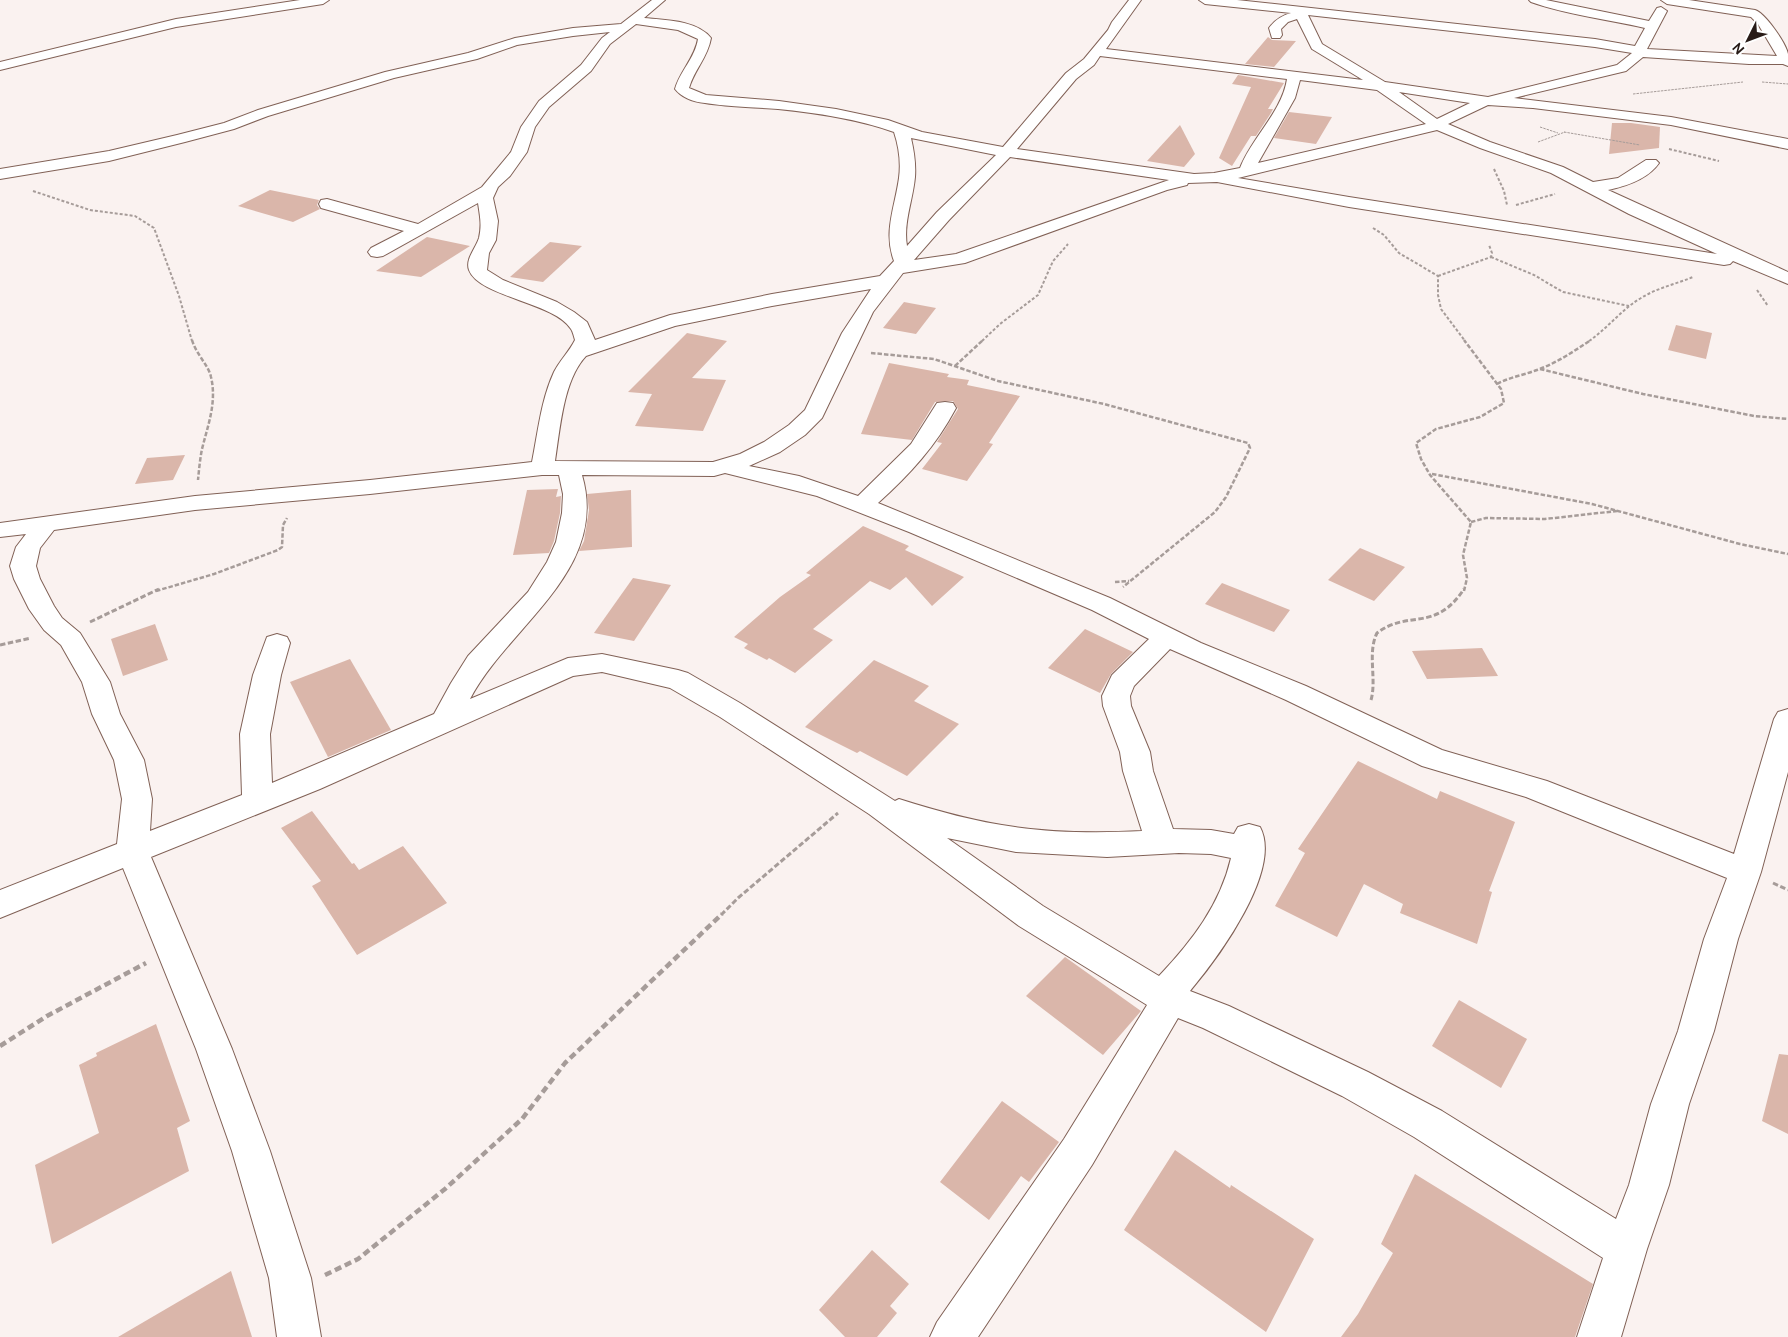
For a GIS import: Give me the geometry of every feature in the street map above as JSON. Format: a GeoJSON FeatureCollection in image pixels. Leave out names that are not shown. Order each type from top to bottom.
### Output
{"type":"FeatureCollection","features":[{"type":"Feature","properties":{"kind":"street"},"geometry":{"type":"LineString","coordinates":[[0,66],[176,23],[323,0]]}},
{"type":"Feature","properties":{"kind":"street"},"geometry":{"type":"LineString","coordinates":[[377,252],[487,191],[516,157],[533,117],[544,104],[586,68],[606,41],[659,0]]}},
{"type":"Feature","properties":{"kind":"street"},"geometry":{"type":"LineString","coordinates":[[0,530],[195,503],[542,468],[714,469],[764,451],[797,430],[814,413],[864,312],[895,270],[943,216],[1007,152],[1071,76],[1098,52],[1135,0]]}},
{"type":"Feature","properties":{"kind":"street"},"geometry":{"type":"LineString","coordinates":[[542,468],[561,379],[570,359],[579,352],[670,321],[772,300],[895,270],[959,259],[1161,187],[1194,179],[1214,178],[1247,171],[1437,125],[1480,103],[1574,78],[1621,68],[1640,52],[1664,6],[1755,14],[1761,18],[1768,34],[1786,57],[1756,62],[1640,52],[1595,43],[1205,0]]}},
{"type":"Feature","properties":{"kind":"street"},"geometry":{"type":"LineString","coordinates":[[1535,0],[1555,7],[1601,14],[1652,26]]}},
{"type":"Feature","properties":{"kind":"street"},"geometry":{"type":"LineString","coordinates":[[1276,35],[1275,28],[1280,21],[1303,12]]}},
{"type":"Feature","properties":{"kind":"street"},"geometry":{"type":"LineString","coordinates":[[1303,12],[1302,16],[1317,46],[1364,74],[1437,125],[1557,170],[1635,210],[1788,279]]}},
{"type":"Feature","properties":{"kind":"street"},"geometry":{"type":"LineString","coordinates":[[0,174],[109,156],[180,139],[229,126],[263,113],[390,75],[472,56],[515,42],[628,23],[679,27],[697,32],[705,38],[704,46],[683,82],[682,89],[688,94],[713,100],[779,105],[836,114],[883,123],[919,136],[1007,152],[1194,179]]}},
{"type":"Feature","properties":{"kind":"street"},"geometry":{"type":"LineString","coordinates":[[1098,52],[1137,55],[1447,94],[1488,101],[1533,104],[1596,112],[1708,127],[1788,144]]}},
{"type":"Feature","properties":{"kind":"street"},"geometry":{"type":"LineString","coordinates":[[1247,171],[1257,147],[1289,98],[1294,76]]}},
{"type":"Feature","properties":{"kind":"street"},"geometry":{"type":"LineString","coordinates":[[895,270],[898,252],[897,239],[906,177],[906,143],[901,130]]}},
{"type":"Feature","properties":{"kind":"street"},"geometry":{"type":"LineString","coordinates":[[1593,188],[1614,185],[1629,180],[1651,163]]}},
{"type":"Feature","properties":{"kind":"street"},"geometry":{"type":"LineString","coordinates":[[1214,178],[1338,200],[1760,266]]}},
{"type":"Feature","properties":{"kind":"street"},"geometry":{"type":"LineString","coordinates":[[487,191],[486,198],[490,221],[487,240],[480,253],[478,271],[482,276],[496,284],[534,299],[567,316],[580,326],[585,340],[579,352]]}},
{"type":"Feature","properties":{"kind":"street"},"geometry":{"type":"LineString","coordinates":[[327,204],[418,229]]}},
{"type":"Feature","properties":{"kind":"street"},"geometry":{"type":"LineString","coordinates":[[862,505],[911,459],[930,434],[945,408]]}},
{"type":"Feature","properties":{"kind":"street"},"geometry":{"type":"LineString","coordinates":[[726,466],[760,476],[791,481],[862,505],[968,547],[1100,604],[1166,637],[1260,677],[1432,758],[1536,788],[1666,842],[1745,872]]}},
{"type":"Feature","properties":{"kind":"street"},"geometry":{"type":"LineString","coordinates":[[446,719],[456,696],[477,665],[536,600],[565,553],[570,539],[574,515],[574,485],[568,468]]}},
{"type":"Feature","properties":{"kind":"street"},"geometry":{"type":"LineString","coordinates":[[48,522],[28,547],[23,566],[27,579],[42,609],[53,624],[71,639],[96,682],[106,714],[129,760],[137,799],[132,850],[214,1049],[251,1151],[290,1278],[299,1337]]}},
{"type":"Feature","properties":{"kind":"street"},"geometry":{"type":"LineString","coordinates":[[1162,842],[1138,771],[1135,752],[1117,706],[1116,696],[1122,682],[1166,637]]}},
{"type":"Feature","properties":{"kind":"street"},"geometry":{"type":"LineString","coordinates":[[258,801],[255,734],[267,675],[277,643]]}},
{"type":"Feature","properties":{"kind":"street"},"geometry":{"type":"LineString","coordinates":[[0,904],[309,781],[568,666],[602,664],[628,668],[678,680],[730,710],[871,799],[1031,916],[1166,998],[1216,1017],[1364,1088],[1428,1124],[1626,1249]]}},
{"type":"Feature","properties":{"kind":"street"},"geometry":{"type":"LineString","coordinates":[[1599,1337],[1626,1249],[1649,1185],[1670,1104],[1696,1031],[1720,939],[1745,872],[1788,719]]}},
{"type":"Feature","properties":{"kind":"street"},"geometry":{"type":"LineString","coordinates":[[871,799],[951,827],[1016,840],[1107,845],[1162,842],[1249,843],[1244,874],[1231,907],[1192,966],[1166,998],[1078,1152],[952,1337]]}},
{"type":"Feature","properties":{"kind":"path"},"geometry":{"type":"LineString","coordinates":[[1631,95],[1705,85],[1750,82]]}},
{"type":"Feature","properties":{"kind":"path"},"geometry":{"type":"LineString","coordinates":[[1756,82],[1788,84]]}},
{"type":"Feature","properties":{"kind":"path"},"geometry":{"type":"LineString","coordinates":[[1526,158],[1531,148],[1538,142],[1588,126],[1596,112]]}},
{"type":"Feature","properties":{"kind":"path"},"geometry":{"type":"LineString","coordinates":[[1497,148],[1492,154],[1491,161],[1507,196],[1506,209],[1548,195],[1593,188]]}},
{"type":"Feature","properties":{"kind":"path"},"geometry":{"type":"LineString","coordinates":[[32,191],[90,210],[135,216],[154,228],[179,296],[195,351],[211,374],[214,391],[212,414],[202,451],[195,503]]}},
{"type":"Feature","properties":{"kind":"path"},"geometry":{"type":"LineString","coordinates":[[1338,200],[1359,219],[1384,235],[1399,253],[1438,276]]}},
{"type":"Feature","properties":{"kind":"path"},"geometry":{"type":"LineString","coordinates":[[955,366],[1000,324],[1038,295],[1053,261],[1086,227],[1086,221],[1082,216]]}},
{"type":"Feature","properties":{"kind":"path"},"geometry":{"type":"LineString","coordinates":[[1491,257],[1492,253],[1486,232],[1493,224]]}},
{"type":"Feature","properties":{"kind":"path"},"geometry":{"type":"LineString","coordinates":[[1438,276],[1491,257],[1534,275],[1563,292],[1630,306]]}},
{"type":"Feature","properties":{"kind":"path"},"geometry":{"type":"LineString","coordinates":[[1497,384],[1509,378],[1540,369],[1561,359],[1594,338],[1642,297],[1684,282],[1722,260]]}},
{"type":"Feature","properties":{"kind":"path"},"geometry":{"type":"LineString","coordinates":[[1359,723],[1373,695],[1375,663],[1372,642],[1377,634],[1385,628],[1435,617],[1446,612],[1466,588],[1467,581],[1463,557],[1471,522],[1446,495],[1431,474],[1419,456],[1416,443],[1422,436],[1432,430],[1478,417],[1504,403],[1501,389],[1441,309],[1438,295],[1438,276]]}},
{"type":"Feature","properties":{"kind":"path"},"geometry":{"type":"LineString","coordinates":[[844,351],[918,356],[934,359],[998,381],[1104,404],[1245,442],[1250,445],[1226,497],[1214,512],[1159,559],[1100,604]]}},
{"type":"Feature","properties":{"kind":"path"},"geometry":{"type":"LineString","coordinates":[[1540,369],[1643,394],[1754,416],[1788,419]]}},
{"type":"Feature","properties":{"kind":"path"},"geometry":{"type":"LineString","coordinates":[[1431,474],[1557,496],[1740,544],[1788,554]]}},
{"type":"Feature","properties":{"kind":"path"},"geometry":{"type":"LineString","coordinates":[[66,635],[135,599],[157,590],[214,574],[278,550],[282,547],[283,525],[288,517],[317,492]]}},
{"type":"Feature","properties":{"kind":"path"},"geometry":{"type":"LineString","coordinates":[[1471,522],[1486,518],[1545,519],[1619,511]]}},
{"type":"Feature","properties":{"kind":"path"},"geometry":{"type":"LineString","coordinates":[[290,1278],[327,1275],[358,1260],[445,1189],[522,1119],[566,1063],[696,941],[738,898],[871,799]]}},
{"type":"Feature","properties":{"kind":"path"},"geometry":{"type":"LineString","coordinates":[[0,1046],[47,1016],[173,949]]}},
{"type":"Feature","properties":{"kind":"building"},"geometry":{"type":"Polygon","coordinates":[[[1268,37],[1272,40],[1296,41],[1274,67],[1245,64],[1268,37]]]}},
{"type":"Feature","properties":{"kind":"building"},"geometry":{"type":"Polygon","coordinates":[[[1238,75],[1284,83],[1268,109],[1273,109],[1271,113],[1256,136],[1251,136],[1232,166],[1219,158],[1251,87],[1232,84],[1238,75]]]}},
{"type":"Feature","properties":{"kind":"building"},"geometry":{"type":"Polygon","coordinates":[[[1289,112],[1332,117],[1316,144],[1274,138],[1289,112]]]}},
{"type":"Feature","properties":{"kind":"building"},"geometry":{"type":"Polygon","coordinates":[[[1612,123],[1631,123],[1660,127],[1659,148],[1609,154],[1612,123]]]}},
{"type":"Feature","properties":{"kind":"building"},"geometry":{"type":"Polygon","coordinates":[[[1180,125],[1195,154],[1184,167],[1147,161],[1180,125]]]}},
{"type":"Feature","properties":{"kind":"building"},"geometry":{"type":"Polygon","coordinates":[[[270,190],[319,200],[317,205],[320,209],[293,222],[238,206],[270,190]]]}},
{"type":"Feature","properties":{"kind":"building"},"geometry":{"type":"Polygon","coordinates":[[[427,237],[470,246],[421,277],[376,271],[427,237]]]}},
{"type":"Feature","properties":{"kind":"building"},"geometry":{"type":"Polygon","coordinates":[[[550,242],[582,246],[543,282],[510,277],[550,242]]]}},
{"type":"Feature","properties":{"kind":"building"},"geometry":{"type":"Polygon","coordinates":[[[904,302],[936,308],[916,334],[883,328],[904,302]]]}},
{"type":"Feature","properties":{"kind":"building"},"geometry":{"type":"Polygon","coordinates":[[[1676,325],[1712,333],[1706,359],[1668,350],[1676,325]]]}},
{"type":"Feature","properties":{"kind":"building"},"geometry":{"type":"Polygon","coordinates":[[[687,333],[727,341],[692,378],[726,380],[703,431],[635,426],[652,394],[628,392],[687,333]]]}},
{"type":"Feature","properties":{"kind":"building"},"geometry":{"type":"Polygon","coordinates":[[[889,363],[949,374],[947,377],[969,380],[967,385],[1020,396],[989,443],[993,444],[967,481],[922,469],[942,443],[937,442],[958,409],[953,401],[935,402],[912,440],[861,434],[889,363]]]}},
{"type":"Feature","properties":{"kind":"building"},"geometry":{"type":"Polygon","coordinates":[[[185,455],[173,480],[135,484],[147,458],[185,455]]]}},
{"type":"Feature","properties":{"kind":"building"},"geometry":{"type":"Polygon","coordinates":[[[558,489],[556,497],[561,496],[560,513],[554,541],[549,553],[513,555],[527,490],[558,489]]]}},
{"type":"Feature","properties":{"kind":"building"},"geometry":{"type":"Polygon","coordinates":[[[631,490],[632,547],[579,551],[584,541],[589,510],[587,494],[631,490]]]}},
{"type":"Feature","properties":{"kind":"building"},"geometry":{"type":"Polygon","coordinates":[[[863,526],[909,546],[905,550],[964,577],[932,606],[906,577],[890,590],[870,581],[813,629],[833,640],[795,673],[769,658],[767,660],[744,648],[748,644],[734,637],[780,597],[811,575],[806,573],[863,526]]]}},
{"type":"Feature","properties":{"kind":"building"},"geometry":{"type":"Polygon","coordinates":[[[1360,548],[1405,567],[1374,601],[1328,580],[1360,548]]]}},
{"type":"Feature","properties":{"kind":"building"},"geometry":{"type":"Polygon","coordinates":[[[633,578],[671,585],[634,641],[594,633],[633,578]]]}},
{"type":"Feature","properties":{"kind":"building"},"geometry":{"type":"Polygon","coordinates":[[[1222,583],[1290,610],[1274,632],[1205,604],[1222,583]]]}},
{"type":"Feature","properties":{"kind":"building"},"geometry":{"type":"Polygon","coordinates":[[[155,624],[168,660],[123,676],[111,639],[155,624]]]}},
{"type":"Feature","properties":{"kind":"building"},"geometry":{"type":"Polygon","coordinates":[[[1085,629],[1133,652],[1111,674],[1100,693],[1048,668],[1085,629]]]}},
{"type":"Feature","properties":{"kind":"building"},"geometry":{"type":"Polygon","coordinates":[[[1482,648],[1498,676],[1427,679],[1412,651],[1482,648]]]}},
{"type":"Feature","properties":{"kind":"building"},"geometry":{"type":"Polygon","coordinates":[[[350,659],[391,730],[328,757],[290,682],[350,659]]]}},
{"type":"Feature","properties":{"kind":"building"},"geometry":{"type":"Polygon","coordinates":[[[874,660],[929,686],[914,701],[959,724],[907,776],[860,751],[857,753],[805,727],[874,660]]]}},
{"type":"Feature","properties":{"kind":"building"},"geometry":{"type":"Polygon","coordinates":[[[1358,761],[1437,799],[1440,791],[1515,822],[1489,891],[1492,892],[1477,944],[1400,913],[1403,904],[1364,884],[1337,937],[1275,906],[1305,853],[1298,849],[1358,761]]]}},
{"type":"Feature","properties":{"kind":"building"},"geometry":{"type":"Polygon","coordinates":[[[312,811],[352,864],[354,863],[359,870],[403,846],[447,903],[357,955],[312,886],[321,881],[281,828],[312,811]]]}},
{"type":"Feature","properties":{"kind":"building"},"geometry":{"type":"Polygon","coordinates":[[[1065,957],[1141,1011],[1103,1055],[1026,996],[1065,957]]]}},
{"type":"Feature","properties":{"kind":"building"},"geometry":{"type":"Polygon","coordinates":[[[1459,1000],[1527,1039],[1501,1088],[1432,1046],[1459,1000]]]}},
{"type":"Feature","properties":{"kind":"building"},"geometry":{"type":"Polygon","coordinates":[[[156,1024],[190,1121],[177,1128],[189,1171],[52,1244],[35,1165],[99,1133],[79,1065],[97,1056],[96,1053],[156,1024]]]}},
{"type":"Feature","properties":{"kind":"building"},"geometry":{"type":"Polygon","coordinates":[[[1779,1054],[1788,1055],[1788,1134],[1762,1121],[1779,1054]]]}},
{"type":"Feature","properties":{"kind":"building"},"geometry":{"type":"Polygon","coordinates":[[[1002,1101],[1059,1142],[1029,1182],[1021,1176],[989,1220],[940,1182],[1002,1101]]]}},
{"type":"Feature","properties":{"kind":"building"},"geometry":{"type":"Polygon","coordinates":[[[1175,1150],[1230,1188],[1231,1185],[1314,1239],[1266,1332],[1124,1230],[1175,1150]]]}},
{"type":"Feature","properties":{"kind":"building"},"geometry":{"type":"Polygon","coordinates":[[[1415,1174],[1593,1284],[1575,1337],[1341,1337],[1358,1314],[1393,1253],[1381,1244],[1415,1174]]]}},
{"type":"Feature","properties":{"kind":"building"},"geometry":{"type":"Polygon","coordinates":[[[872,1250],[909,1284],[890,1306],[897,1313],[877,1337],[845,1337],[819,1310],[872,1250]]]}},
{"type":"Feature","properties":{"kind":"building"},"geometry":{"type":"Polygon","coordinates":[[[231,1271],[252,1337],[118,1337],[231,1271]]]}}]}
